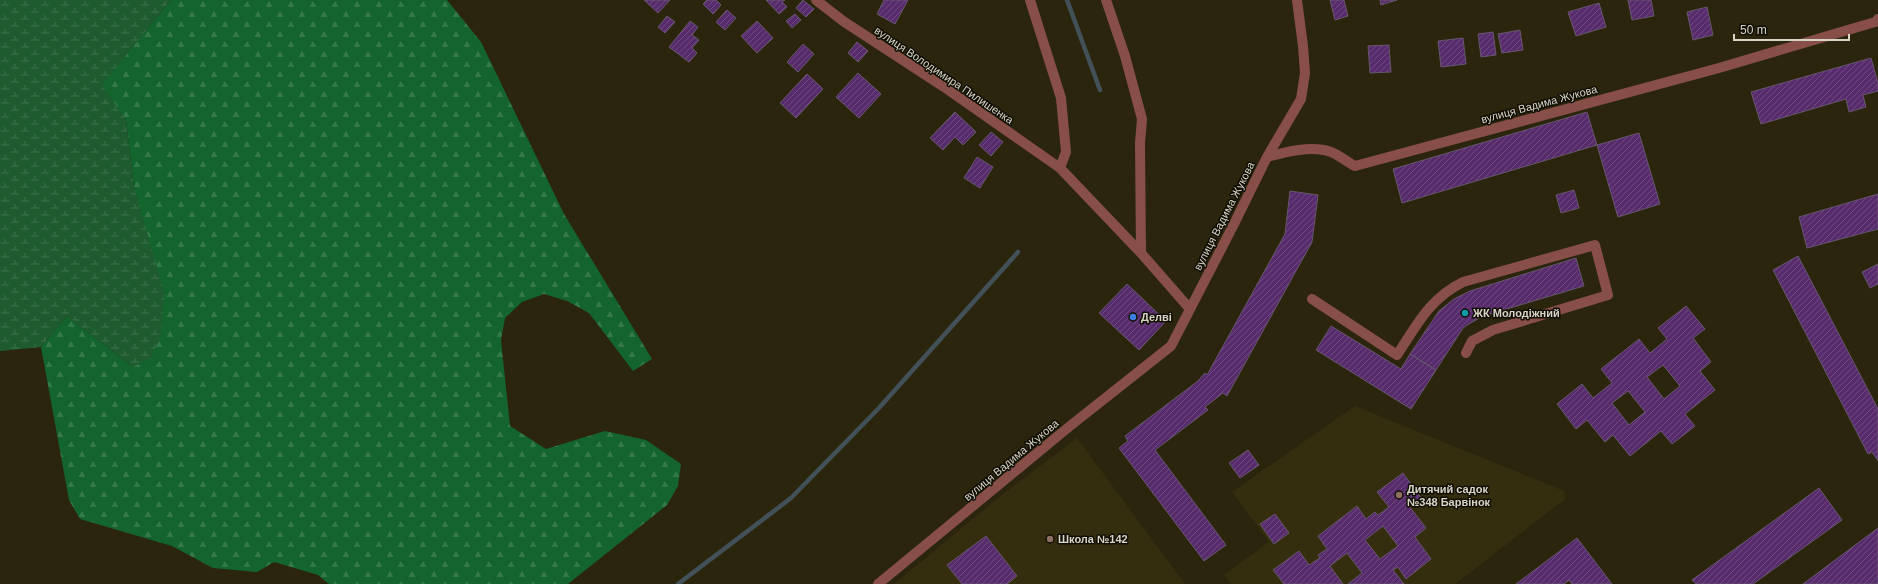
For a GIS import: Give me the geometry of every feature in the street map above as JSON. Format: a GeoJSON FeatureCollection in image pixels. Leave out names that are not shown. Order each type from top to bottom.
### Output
{"type":"FeatureCollection","features":[{"type":"Feature","properties":{"kind":"street","name":"вулиця Володимира Пилишенка"},"geometry":{"type":"LineString","coordinates":[[816,0],[843,22],[944,87],[1060,168],[1141,253],[1190,309]]}},
{"type":"Feature","properties":{"kind":"street"},"geometry":{"type":"LineString","coordinates":[[1030,0],[1062,98],[1066,152],[1060,168]]}},
{"type":"Feature","properties":{"kind":"street"},"geometry":{"type":"LineString","coordinates":[[1106,0],[1125,56],[1142,119],[1140,143],[1141,253]]}},
{"type":"Feature","properties":{"kind":"street"},"geometry":{"type":"LineString","coordinates":[[1266,157],[1301,99],[1305,72],[1297,0]]}},
{"type":"Feature","properties":{"kind":"street","name":"вулиця Вадима Жукова"},"geometry":{"type":"LineString","coordinates":[[878,584],[1070,426],[1171,346],[1234,224],[1266,157],[1290,150],[1330,152],[1355,166],[1719,68],[1875,22],[1878,19]]}},
{"type":"Feature","properties":{"kind":"street"},"geometry":{"type":"LineString","coordinates":[[1312,299],[1397,355],[1430,306],[1448,289],[1463,282],[1595,245],[1608,295],[1493,330],[1472,341],[1466,353]]}},
{"type":"Feature","properties":{"kind":"shaded area","name":"Дитячий садок №348 Барвінок"},"geometry":{"type":"Polygon","coordinates":[[[1355,406],[1564,491],[1565,499],[1455,584],[1231,584],[1224,575],[1269,542],[1232,492],[1355,406]]]}},
{"type":"Feature","properties":{"kind":"shaded area","name":"Школа №142"},"geometry":{"type":"Polygon","coordinates":[[[1077,438],[1185,584],[894,584],[1003,494],[1077,438]]]}},
{"type":"Feature","properties":{"kind":"green space"},"geometry":{"type":"Polygon","coordinates":[[[0,0],[171,0],[102,85],[126,120],[134,188],[165,294],[160,338],[151,358],[133,367],[67,316],[41,347],[0,351],[0,0]]]}},
{"type":"Feature","properties":{"kind":"green space"},"geometry":{"type":"Polygon","coordinates":[[[171,0],[447,0],[481,42],[564,214],[652,359],[633,371],[589,313],[567,301],[544,294],[522,302],[505,318],[501,340],[510,426],[546,449],[605,431],[646,440],[681,464],[678,486],[667,505],[568,584],[329,584],[318,575],[274,562],[257,572],[213,568],[172,546],[80,519],[69,500],[41,347],[67,316],[133,367],[164,294],[134,188],[126,120],[101,85],[171,0]]]}},
{"type":"Feature","properties":{"kind":"building"},"geometry":{"type":"Polygon","coordinates":[[[644,0],[670,0],[658,13],[644,0]]]}},
{"type":"Feature","properties":{"kind":"building"},"geometry":{"type":"Polygon","coordinates":[[[707,0],[716,0],[721,5],[713,14],[703,4],[707,0]]]}},
{"type":"Feature","properties":{"kind":"building"},"geometry":{"type":"Polygon","coordinates":[[[766,0],[785,0],[782,2],[787,7],[779,14],[766,0]]]}},
{"type":"Feature","properties":{"kind":"building"},"geometry":{"type":"Polygon","coordinates":[[[803,0],[814,9],[806,17],[796,8],[803,0]]]}},
{"type":"Feature","properties":{"kind":"building"},"geometry":{"type":"Polygon","coordinates":[[[884,0],[908,0],[895,24],[877,14],[884,0]]]}},
{"type":"Feature","properties":{"kind":"building"},"geometry":{"type":"Polygon","coordinates":[[[1330,0],[1344,0],[1348,16],[1335,20],[1330,0]]]}},
{"type":"Feature","properties":{"kind":"building"},"geometry":{"type":"Polygon","coordinates":[[[1380,0],[1397,0],[1381,5],[1380,0]]]}},
{"type":"Feature","properties":{"kind":"building"},"geometry":{"type":"Polygon","coordinates":[[[1628,0],[1651,0],[1654,16],[1632,20],[1628,0]]]}},
{"type":"Feature","properties":{"kind":"building"},"geometry":{"type":"Polygon","coordinates":[[[1599,3],[1606,27],[1576,36],[1568,12],[1599,3]]]}},
{"type":"Feature","properties":{"kind":"building"},"geometry":{"type":"Polygon","coordinates":[[[1707,7],[1713,35],[1693,40],[1687,12],[1707,7]]]}},
{"type":"Feature","properties":{"kind":"building"},"geometry":{"type":"Polygon","coordinates":[[[727,10],[736,18],[725,30],[716,22],[727,10]]]}},
{"type":"Feature","properties":{"kind":"building"},"geometry":{"type":"Polygon","coordinates":[[[795,14],[801,20],[792,28],[786,21],[795,14]]]}},
{"type":"Feature","properties":{"kind":"building"},"geometry":{"type":"Polygon","coordinates":[[[667,16],[675,22],[665,33],[658,27],[667,16]]]}},
{"type":"Feature","properties":{"kind":"building"},"geometry":{"type":"Polygon","coordinates":[[[690,21],[698,27],[692,35],[699,40],[692,48],[697,53],[689,62],[669,47],[690,21]]]}},
{"type":"Feature","properties":{"kind":"building"},"geometry":{"type":"Polygon","coordinates":[[[757,21],[773,38],[757,53],[741,36],[757,21]]]}},
{"type":"Feature","properties":{"kind":"building"},"geometry":{"type":"Polygon","coordinates":[[[1520,30],[1523,50],[1502,53],[1498,34],[1520,30]]]}},
{"type":"Feature","properties":{"kind":"building"},"geometry":{"type":"Polygon","coordinates":[[[1493,32],[1496,55],[1481,57],[1478,34],[1493,32]]]}},
{"type":"Feature","properties":{"kind":"building"},"geometry":{"type":"Polygon","coordinates":[[[1463,38],[1466,64],[1441,67],[1438,41],[1463,38]]]}},
{"type":"Feature","properties":{"kind":"building"},"geometry":{"type":"Polygon","coordinates":[[[857,42],[868,51],[858,62],[848,53],[857,42]]]}},
{"type":"Feature","properties":{"kind":"building"},"geometry":{"type":"Polygon","coordinates":[[[803,44],[814,54],[798,72],[787,62],[803,44]]]}},
{"type":"Feature","properties":{"kind":"building"},"geometry":{"type":"Polygon","coordinates":[[[1389,45],[1391,72],[1370,73],[1368,46],[1389,45]]]}},
{"type":"Feature","properties":{"kind":"building"},"geometry":{"type":"Polygon","coordinates":[[[1871,58],[1878,83],[1878,91],[1863,95],[1866,107],[1849,112],[1846,99],[1761,124],[1751,92],[1871,58]]]}},
{"type":"Feature","properties":{"kind":"building"},"geometry":{"type":"Polygon","coordinates":[[[858,73],[881,94],[859,118],[836,97],[858,73]]]}},
{"type":"Feature","properties":{"kind":"building"},"geometry":{"type":"Polygon","coordinates":[[[807,74],[823,89],[796,118],[780,103],[807,74]]]}},
{"type":"Feature","properties":{"kind":"building"},"geometry":{"type":"Polygon","coordinates":[[[955,112],[976,132],[963,145],[955,137],[943,150],[930,138],[955,112]]]}},
{"type":"Feature","properties":{"kind":"building"},"geometry":{"type":"Polygon","coordinates":[[[1587,112],[1597,145],[1402,203],[1393,169],[1587,112]]]}},
{"type":"Feature","properties":{"kind":"building"},"geometry":{"type":"Polygon","coordinates":[[[991,132],[1003,142],[991,156],[979,145],[991,132]]]}},
{"type":"Feature","properties":{"kind":"building"},"geometry":{"type":"Polygon","coordinates":[[[1639,133],[1660,204],[1618,217],[1597,145],[1639,133]]]}},
{"type":"Feature","properties":{"kind":"building"},"geometry":{"type":"Polygon","coordinates":[[[977,157],[993,167],[980,188],[964,178],[977,157]]]}},
{"type":"Feature","properties":{"kind":"building"},"geometry":{"type":"Polygon","coordinates":[[[1574,190],[1579,208],[1561,213],[1556,195],[1574,190]]]}},
{"type":"Feature","properties":{"kind":"building"},"geometry":{"type":"Polygon","coordinates":[[[1290,191],[1318,195],[1312,242],[1227,396],[1223,393],[1205,407],[1208,410],[1155,450],[1226,545],[1204,561],[1119,448],[1128,441],[1125,436],[1198,381],[1205,373],[1207,375],[1285,234],[1290,191]]]}},
{"type":"Feature","properties":{"kind":"building"},"geometry":{"type":"Polygon","coordinates":[[[1878,194],[1878,229],[1807,248],[1799,217],[1878,194]]]}},
{"type":"Feature","properties":{"kind":"building"},"geometry":{"type":"Polygon","coordinates":[[[1798,256],[1878,409],[1878,461],[1872,452],[1868,454],[1773,270],[1798,256]]]}},
{"type":"Feature","properties":{"kind":"building","name":"ЖК Молодіжний"},"geometry":{"type":"Polygon","coordinates":[[[1576,258],[1584,286],[1483,316],[1467,325],[1463,328],[1436,370],[1410,354],[1439,311],[1454,299],[1470,291],[1576,258]]]}},
{"type":"Feature","properties":{"kind":"building"},"geometry":{"type":"Polygon","coordinates":[[[1878,264],[1878,284],[1870,288],[1862,272],[1878,264]]]}},
{"type":"Feature","properties":{"kind":"building","name":"Делві"},"geometry":{"type":"Polygon","coordinates":[[[1127,284],[1166,321],[1139,350],[1099,313],[1127,284]]]}},
{"type":"Feature","properties":{"kind":"building"},"geometry":{"type":"Polygon","coordinates":[[[1686,306],[1705,329],[1693,338],[1711,362],[1700,371],[1715,390],[1685,414],[1695,426],[1672,444],[1661,431],[1630,456],[1613,435],[1605,442],[1587,420],[1576,429],[1557,404],[1582,384],[1593,398],[1612,383],[1601,369],[1639,339],[1650,353],[1667,339],[1658,328],[1686,306]],[[1663,365],[1647,377],[1664,399],[1680,386],[1663,365]],[[1628,391],[1612,403],[1629,425],[1645,412],[1628,391]]]}},
{"type":"Feature","properties":{"kind":"building"},"geometry":{"type":"Polygon","coordinates":[[[1331,326],[1401,369],[1410,354],[1436,370],[1411,409],[1316,350],[1331,326]]]}},
{"type":"Feature","properties":{"kind":"building"},"geometry":{"type":"Polygon","coordinates":[[[1248,450],[1259,465],[1240,478],[1229,463],[1248,450]]]}},
{"type":"Feature","properties":{"kind":"building"},"geometry":{"type":"Polygon","coordinates":[[[1403,473],[1421,498],[1409,506],[1426,528],[1415,537],[1431,559],[1406,579],[1398,567],[1393,570],[1404,584],[1348,584],[1362,573],[1347,553],[1330,566],[1343,584],[1284,584],[1273,570],[1299,551],[1309,565],[1320,558],[1318,555],[1327,549],[1318,536],[1357,506],[1366,519],[1375,512],[1378,515],[1389,507],[1377,492],[1403,473]],[[1383,526],[1365,540],[1380,559],[1398,546],[1383,526]]]}},
{"type":"Feature","properties":{"kind":"building"},"geometry":{"type":"Polygon","coordinates":[[[1819,488],[1842,520],[1753,584],[1696,584],[1692,580],[1819,488]]]}},
{"type":"Feature","properties":{"kind":"building"},"geometry":{"type":"Polygon","coordinates":[[[1275,514],[1289,533],[1274,544],[1260,524],[1275,514]]]}},
{"type":"Feature","properties":{"kind":"building"},"geometry":{"type":"Polygon","coordinates":[[[1878,528],[1878,584],[1803,584],[1878,528]]]}},
{"type":"Feature","properties":{"kind":"building"},"geometry":{"type":"Polygon","coordinates":[[[986,536],[1017,576],[1007,584],[962,584],[947,565],[986,536]]]}},
{"type":"Feature","properties":{"kind":"building"},"geometry":{"type":"Polygon","coordinates":[[[1577,538],[1612,584],[1572,584],[1569,580],[1564,584],[1516,584],[1577,538]]]}},
{"type":"Feature","properties":{"kind":"waterway"},"geometry":{"type":"LineString","coordinates":[[1067,0],[1100,90]]}},
{"type":"Feature","properties":{"kind":"waterway"},"geometry":{"type":"LineString","coordinates":[[678,584],[791,498],[878,409],[1018,252]]}},
{"type":"Feature","properties":{"kind":"place","name":"ЖК Молодіжний"},"geometry":{"type":"Point","coordinates":[1465,313]}},
{"type":"Feature","properties":{"kind":"place","name":"Делві"},"geometry":{"type":"Point","coordinates":[1133,317]}},
{"type":"Feature","properties":{"kind":"place","name":"Дитячий садок №348 Барвінок"},"geometry":{"type":"Point","coordinates":[1399,495]}},
{"type":"Feature","properties":{"kind":"place","name":"Школа №142"},"geometry":{"type":"Point","coordinates":[1050,539]}}]}
